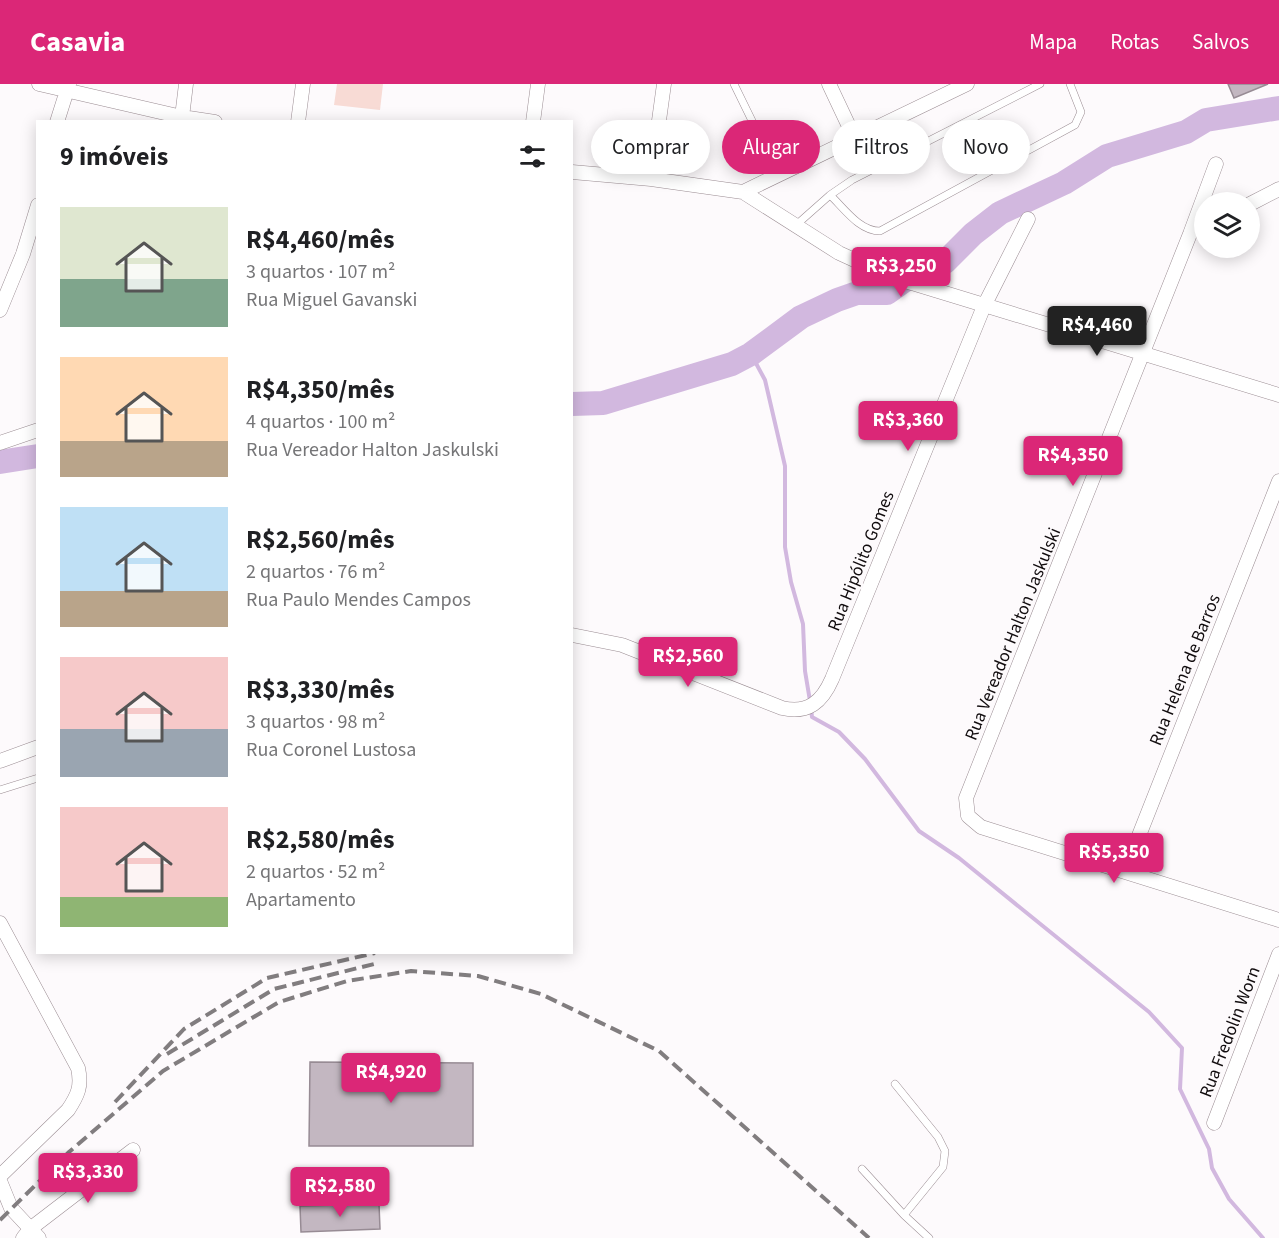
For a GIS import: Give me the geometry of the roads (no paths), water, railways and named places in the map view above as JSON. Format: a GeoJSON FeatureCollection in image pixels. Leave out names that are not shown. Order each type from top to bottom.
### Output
{"type":"FeatureCollection","features":[{"type":"Feature","properties":{"kind":"street"},"geometry":{"type":"LineString","coordinates":[[39,84],[67,87],[202,120]]}},
{"type":"Feature","properties":{"kind":"street"},"geometry":{"type":"LineString","coordinates":[[182,117],[186,84]]}},
{"type":"Feature","properties":{"kind":"street"},"geometry":{"type":"LineString","coordinates":[[298,120],[303,84]]}},
{"type":"Feature","properties":{"kind":"street"},"geometry":{"type":"LineString","coordinates":[[533,120],[538,84]]}},
{"type":"Feature","properties":{"kind":"street"},"geometry":{"type":"LineString","coordinates":[[651,179],[664,84]]}},
{"type":"Feature","properties":{"kind":"street"},"geometry":{"type":"LineString","coordinates":[[829,84],[846,120]]}},
{"type":"Feature","properties":{"kind":"street"},"geometry":{"type":"LineString","coordinates":[[887,120],[946,89],[967,84]]}},
{"type":"Feature","properties":{"kind":"street"},"geometry":{"type":"LineString","coordinates":[[58,120],[67,87]]}},
{"type":"Feature","properties":{"kind":"street"},"geometry":{"type":"LineString","coordinates":[[743,192],[779,177],[832,149]]}},
{"type":"Feature","properties":{"kind":"street","name":"Rua Vereador Halton Jaskulski"},"geometry":{"type":"LineString","coordinates":[[1125,871],[981,827],[968,816],[966,798],[1191,234],[1216,164]]}},
{"type":"Feature","properties":{"kind":"street"},"geometry":{"type":"LineString","coordinates":[[573,171],[743,192],[840,253],[889,276],[1279,395]]}},
{"type":"Feature","properties":{"kind":"street"},"geometry":{"type":"LineString","coordinates":[[1260,199],[1279,189]]}},
{"type":"Feature","properties":{"kind":"street"},"geometry":{"type":"LineString","coordinates":[[0,310],[5,287],[36,210]]}},
{"type":"Feature","properties":{"kind":"street","name":"Rua Hipólito Gomes"},"geometry":{"type":"LineString","coordinates":[[573,635],[622,645],[795,711],[810,706],[825,694],[984,306],[1028,219]]}},
{"type":"Feature","properties":{"kind":"street"},"geometry":{"type":"LineString","coordinates":[[0,443],[36,431]]}},
{"type":"Feature","properties":{"kind":"street","name":"Rua Helena de Barros"},"geometry":{"type":"LineString","coordinates":[[1125,871],[1279,481]]}},
{"type":"Feature","properties":{"kind":"street"},"geometry":{"type":"LineString","coordinates":[[0,762],[36,748]]}},
{"type":"Feature","properties":{"kind":"street"},"geometry":{"type":"LineString","coordinates":[[1125,871],[1279,920]]}},
{"type":"Feature","properties":{"kind":"street"},"geometry":{"type":"LineString","coordinates":[[0,923],[78,1068],[80,1088],[68,1110],[0,1176]]}},
{"type":"Feature","properties":{"kind":"street","name":"Rua Fredolin Worn"},"geometry":{"type":"LineString","coordinates":[[1215,1123],[1279,954]]}},
{"type":"Feature","properties":{"kind":"street"},"geometry":{"type":"LineString","coordinates":[[0,1181],[11,1208],[31,1235],[133,1150]]}},
{"type":"Feature","properties":{"kind":"lane"},"geometry":{"type":"LineString","coordinates":[[734,84],[779,177]]}},
{"type":"Feature","properties":{"kind":"lane"},"geometry":{"type":"LineString","coordinates":[[795,226],[830,195],[852,180],[1040,84]]}},
{"type":"Feature","properties":{"kind":"lane"},"geometry":{"type":"LineString","coordinates":[[830,195],[863,227],[870,231],[880,231],[1074,125],[1081,112],[1070,84]]}},
{"type":"Feature","properties":{"kind":"lane"},"geometry":{"type":"LineString","coordinates":[[0,790],[36,779]]}},
{"type":"Feature","properties":{"kind":"lane"},"geometry":{"type":"LineString","coordinates":[[895,1084],[938,1137],[945,1151],[943,1167],[904,1215]]}},
{"type":"Feature","properties":{"kind":"lane"},"geometry":{"type":"LineString","coordinates":[[862,1169],[904,1215],[929,1238]]}},
{"type":"Feature","properties":{"kind":"waterway"},"geometry":{"type":"LineString","coordinates":[[573,404],[603,403],[732,364],[751,354],[801,317],[857,293],[887,293],[918,271],[945,262],[973,234],[1000,213],[1064,183],[1107,156],[1186,132],[1206,120],[1279,108]]}},
{"type":"Feature","properties":{"kind":"waterway"},"geometry":{"type":"LineString","coordinates":[[751,354],[765,380],[785,466],[785,547],[791,582],[803,624],[805,671],[810,701]]}},
{"type":"Feature","properties":{"kind":"waterway"},"geometry":{"type":"LineString","coordinates":[[0,462],[36,456]]}},
{"type":"Feature","properties":{"kind":"waterway"},"geometry":{"type":"LineString","coordinates":[[811,708],[812,717],[839,732],[865,759],[919,831],[959,858],[1149,1012],[1182,1048],[1180,1089],[1209,1149],[1212,1168],[1229,1199],[1263,1238]]}},
{"type":"Feature","properties":{"kind":"railway"},"geometry":{"type":"LineString","coordinates":[[115,1102],[184,1029],[267,978],[371,954]]}},
{"type":"Feature","properties":{"kind":"railway"},"geometry":{"type":"LineString","coordinates":[[167,1054],[274,989],[374,964]]}},
{"type":"Feature","properties":{"kind":"railway"},"geometry":{"type":"LineString","coordinates":[[0,1220],[69,1152],[163,1071],[279,1002],[347,981],[411,971],[478,976],[541,994],[659,1051],[869,1238]]}}]}
